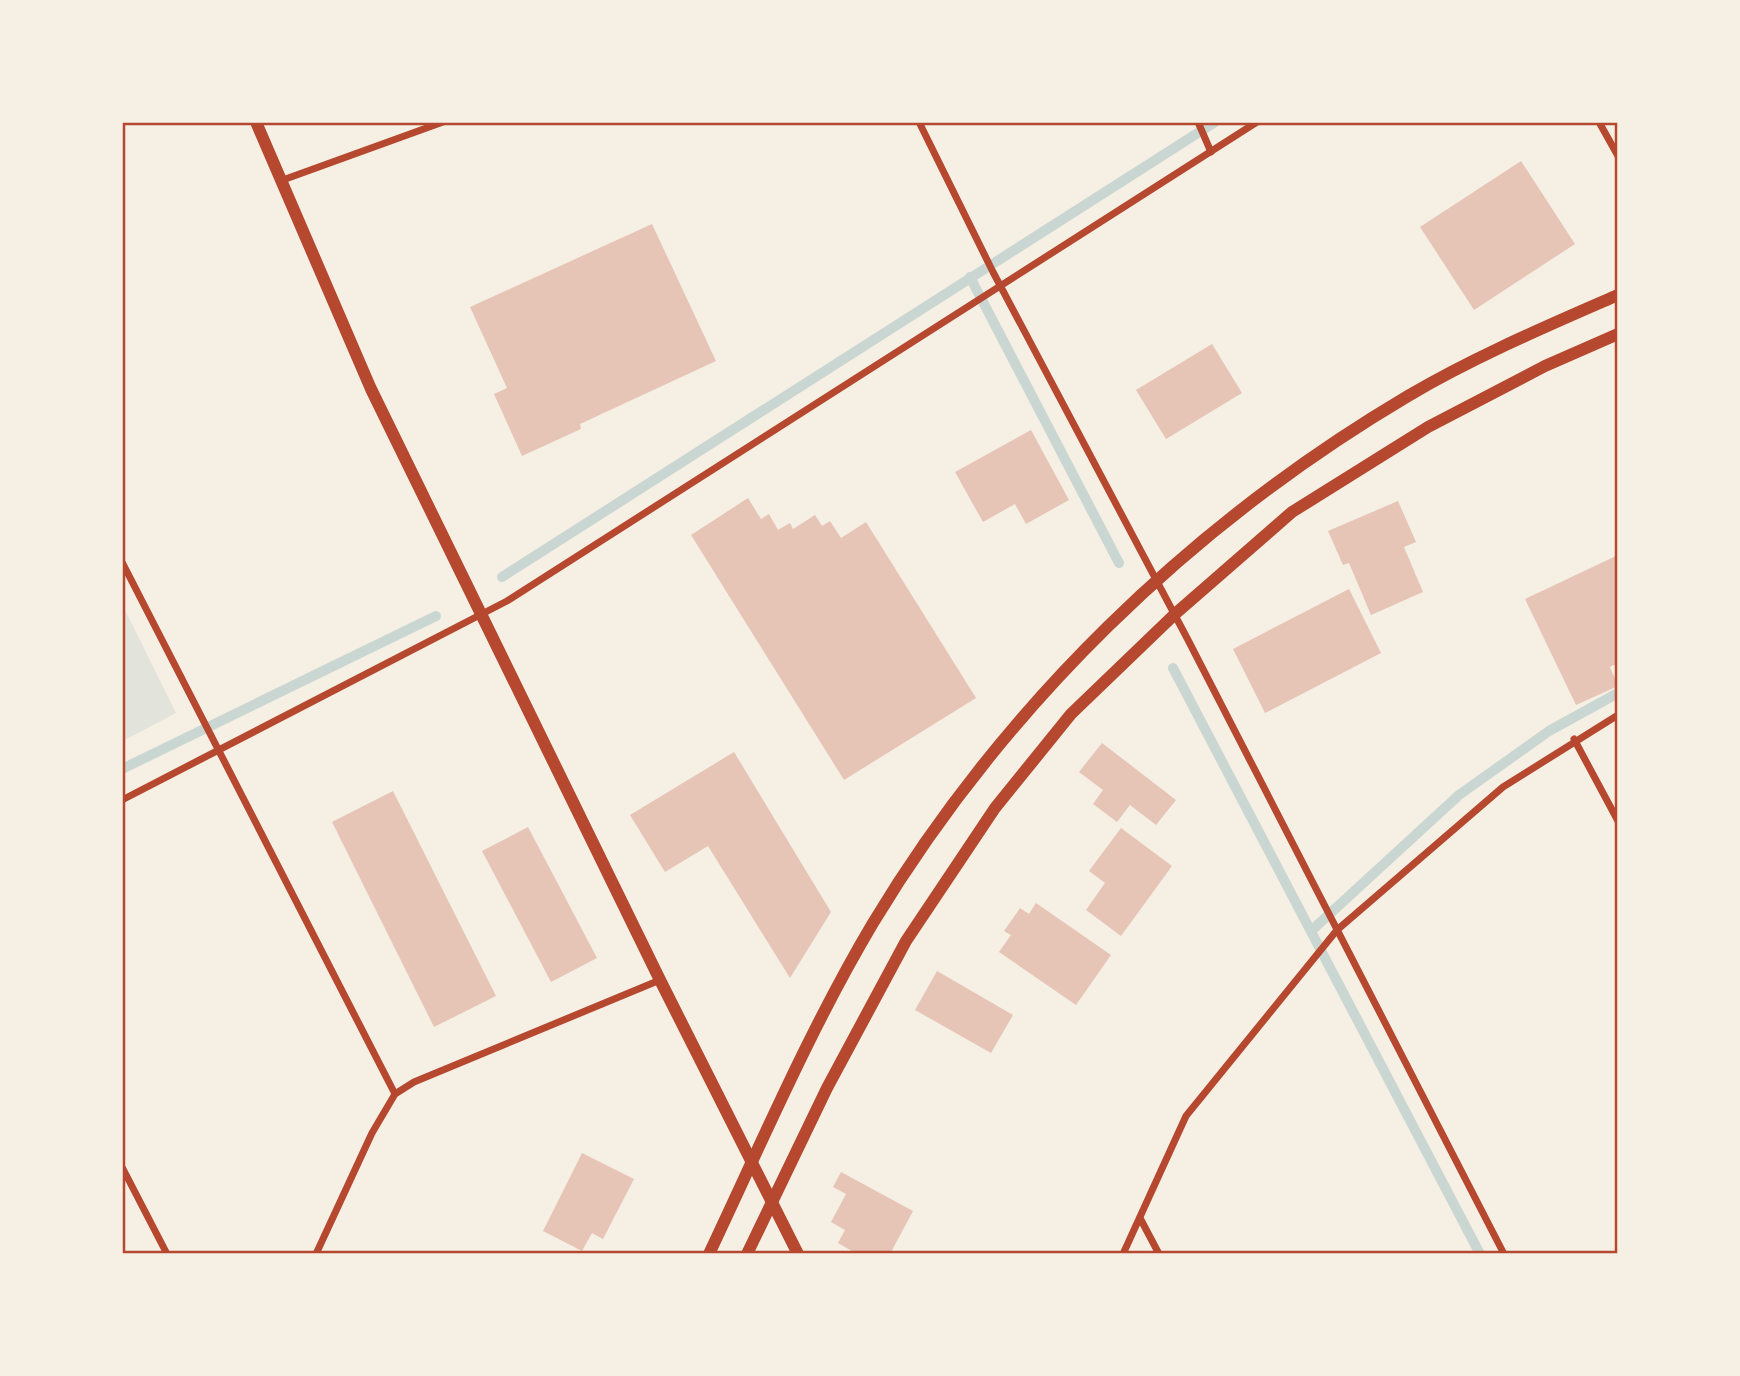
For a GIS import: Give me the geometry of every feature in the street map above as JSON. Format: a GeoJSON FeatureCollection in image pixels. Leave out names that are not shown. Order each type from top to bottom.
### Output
{"type":"FeatureCollection","features":[{"type":"Feature","properties":{"kind":"street"},"geometry":{"type":"LineString","coordinates":[[256,122],[371,389],[660,980],[798,1254]]}},
{"type":"Feature","properties":{"kind":"street"},"geometry":{"type":"LineString","coordinates":[[280,181],[443,122]]}},
{"type":"Feature","properties":{"kind":"street"},"geometry":{"type":"LineString","coordinates":[[919,122],[999,285],[1175,614],[1504,1254]]}},
{"type":"Feature","properties":{"kind":"street"},"geometry":{"type":"LineString","coordinates":[[1198,122],[1211,152]]}},
{"type":"Feature","properties":{"kind":"street"},"geometry":{"type":"LineString","coordinates":[[122,800],[482,615],[1257,122]]}},
{"type":"Feature","properties":{"kind":"street"},"geometry":{"type":"LineString","coordinates":[[1599,122],[1618,156]]}},
{"type":"Feature","properties":{"kind":"street"},"geometry":{"type":"LineString","coordinates":[[709,1254],[794,1069],[873,923],[966,784],[1047,689],[1155,579],[1272,484],[1409,395],[1531,333],[1618,296]]}},
{"type":"Feature","properties":{"kind":"street"},"geometry":{"type":"LineString","coordinates":[[747,1254],[827,1088],[906,941],[995,808],[1071,714],[1175,614],[1303,505],[1428,426],[1545,366],[1618,334]]}},
{"type":"Feature","properties":{"kind":"street"},"geometry":{"type":"LineString","coordinates":[[122,562],[395,1094]]}},
{"type":"Feature","properties":{"kind":"street"},"geometry":{"type":"LineString","coordinates":[[1123,1254],[1186,1116],[1336,930],[1503,787],[1574,739],[1618,715]]}},
{"type":"Feature","properties":{"kind":"street"},"geometry":{"type":"LineString","coordinates":[[1574,739],[1618,821]]}},
{"type":"Feature","properties":{"kind":"street"},"geometry":{"type":"LineString","coordinates":[[316,1254],[372,1133],[395,1094],[414,1082],[660,980]]}},
{"type":"Feature","properties":{"kind":"street"},"geometry":{"type":"LineString","coordinates":[[122,1167],[167,1254]]}},
{"type":"Feature","properties":{"kind":"street"},"geometry":{"type":"LineString","coordinates":[[1140,1218],[1159,1254]]}},
{"type":"Feature","properties":{"kind":"shaded area"},"geometry":{"type":"Polygon","coordinates":[[[123,606],[176,713],[122,741],[123,606]]]}},
{"type":"Feature","properties":{"kind":"building"},"geometry":{"type":"Polygon","coordinates":[[[1521,161],[1575,244],[1474,310],[1420,227],[1521,161]]]}},
{"type":"Feature","properties":{"kind":"building"},"geometry":{"type":"Polygon","coordinates":[[[652,224],[716,361],[580,424],[581,429],[522,456],[494,394],[507,388],[470,307],[652,224]]]}},
{"type":"Feature","properties":{"kind":"building"},"geometry":{"type":"Polygon","coordinates":[[[1212,344],[1242,393],[1166,439],[1136,390],[1212,344]]]}},
{"type":"Feature","properties":{"kind":"building"},"geometry":{"type":"Polygon","coordinates":[[[1031,430],[1069,500],[1026,524],[1015,504],[983,522],[955,472],[1031,430]]]}},
{"type":"Feature","properties":{"kind":"building"},"geometry":{"type":"Polygon","coordinates":[[[748,498],[761,519],[769,514],[778,530],[790,523],[793,529],[815,515],[822,526],[830,521],[841,538],[866,522],[976,698],[844,780],[691,535],[748,498]]]}},
{"type":"Feature","properties":{"kind":"building"},"geometry":{"type":"Polygon","coordinates":[[[1398,501],[1416,542],[1404,547],[1423,592],[1371,615],[1349,563],[1343,565],[1328,531],[1398,501]]]}},
{"type":"Feature","properties":{"kind":"building"},"geometry":{"type":"Polygon","coordinates":[[[1618,555],[1618,663],[1610,667],[1618,686],[1576,705],[1525,599],[1618,555]]]}},
{"type":"Feature","properties":{"kind":"building"},"geometry":{"type":"Polygon","coordinates":[[[1349,589],[1381,653],[1265,713],[1233,649],[1349,589]]]}},
{"type":"Feature","properties":{"kind":"building"},"geometry":{"type":"Polygon","coordinates":[[[1102,743],[1176,800],[1156,825],[1130,805],[1117,822],[1093,804],[1103,790],[1079,772],[1102,743]]]}},
{"type":"Feature","properties":{"kind":"building"},"geometry":{"type":"Polygon","coordinates":[[[734,752],[831,912],[790,978],[708,846],[665,872],[630,815],[734,752]]]}},
{"type":"Feature","properties":{"kind":"building"},"geometry":{"type":"Polygon","coordinates":[[[393,791],[496,996],[434,1027],[332,822],[393,791]]]}},
{"type":"Feature","properties":{"kind":"building"},"geometry":{"type":"Polygon","coordinates":[[[528,827],[597,958],[551,982],[482,851],[528,827]]]}},
{"type":"Feature","properties":{"kind":"building"},"geometry":{"type":"Polygon","coordinates":[[[1121,828],[1172,866],[1121,936],[1086,910],[1105,883],[1089,871],[1121,828]]]}},
{"type":"Feature","properties":{"kind":"building"},"geometry":{"type":"Polygon","coordinates":[[[1036,903],[1111,955],[1076,1005],[999,952],[1011,935],[1004,931],[1020,908],[1029,914],[1036,903]]]}},
{"type":"Feature","properties":{"kind":"building"},"geometry":{"type":"Polygon","coordinates":[[[937,971],[1013,1015],[991,1053],[915,1010],[937,971]]]}},
{"type":"Feature","properties":{"kind":"building"},"geometry":{"type":"Polygon","coordinates":[[[582,1153],[634,1179],[603,1239],[592,1233],[582,1251],[543,1231],[582,1153]]]}},
{"type":"Feature","properties":{"kind":"building"},"geometry":{"type":"Polygon","coordinates":[[[841,1172],[913,1211],[890,1254],[857,1254],[838,1243],[845,1230],[831,1222],[846,1194],[833,1187],[841,1172]]]}},
{"type":"Feature","properties":{"kind":"waterway"},"geometry":{"type":"LineString","coordinates":[[502,577],[1215,122]]}},
{"type":"Feature","properties":{"kind":"waterway"},"geometry":{"type":"LineString","coordinates":[[970,277],[1119,563]]}},
{"type":"Feature","properties":{"kind":"waterway"},"geometry":{"type":"LineString","coordinates":[[122,769],[436,616]]}},
{"type":"Feature","properties":{"kind":"waterway"},"geometry":{"type":"LineString","coordinates":[[1173,668],[1480,1254]]}},
{"type":"Feature","properties":{"kind":"waterway"},"geometry":{"type":"LineString","coordinates":[[1311,931],[1459,795],[1549,731],[1618,693]]}}]}
